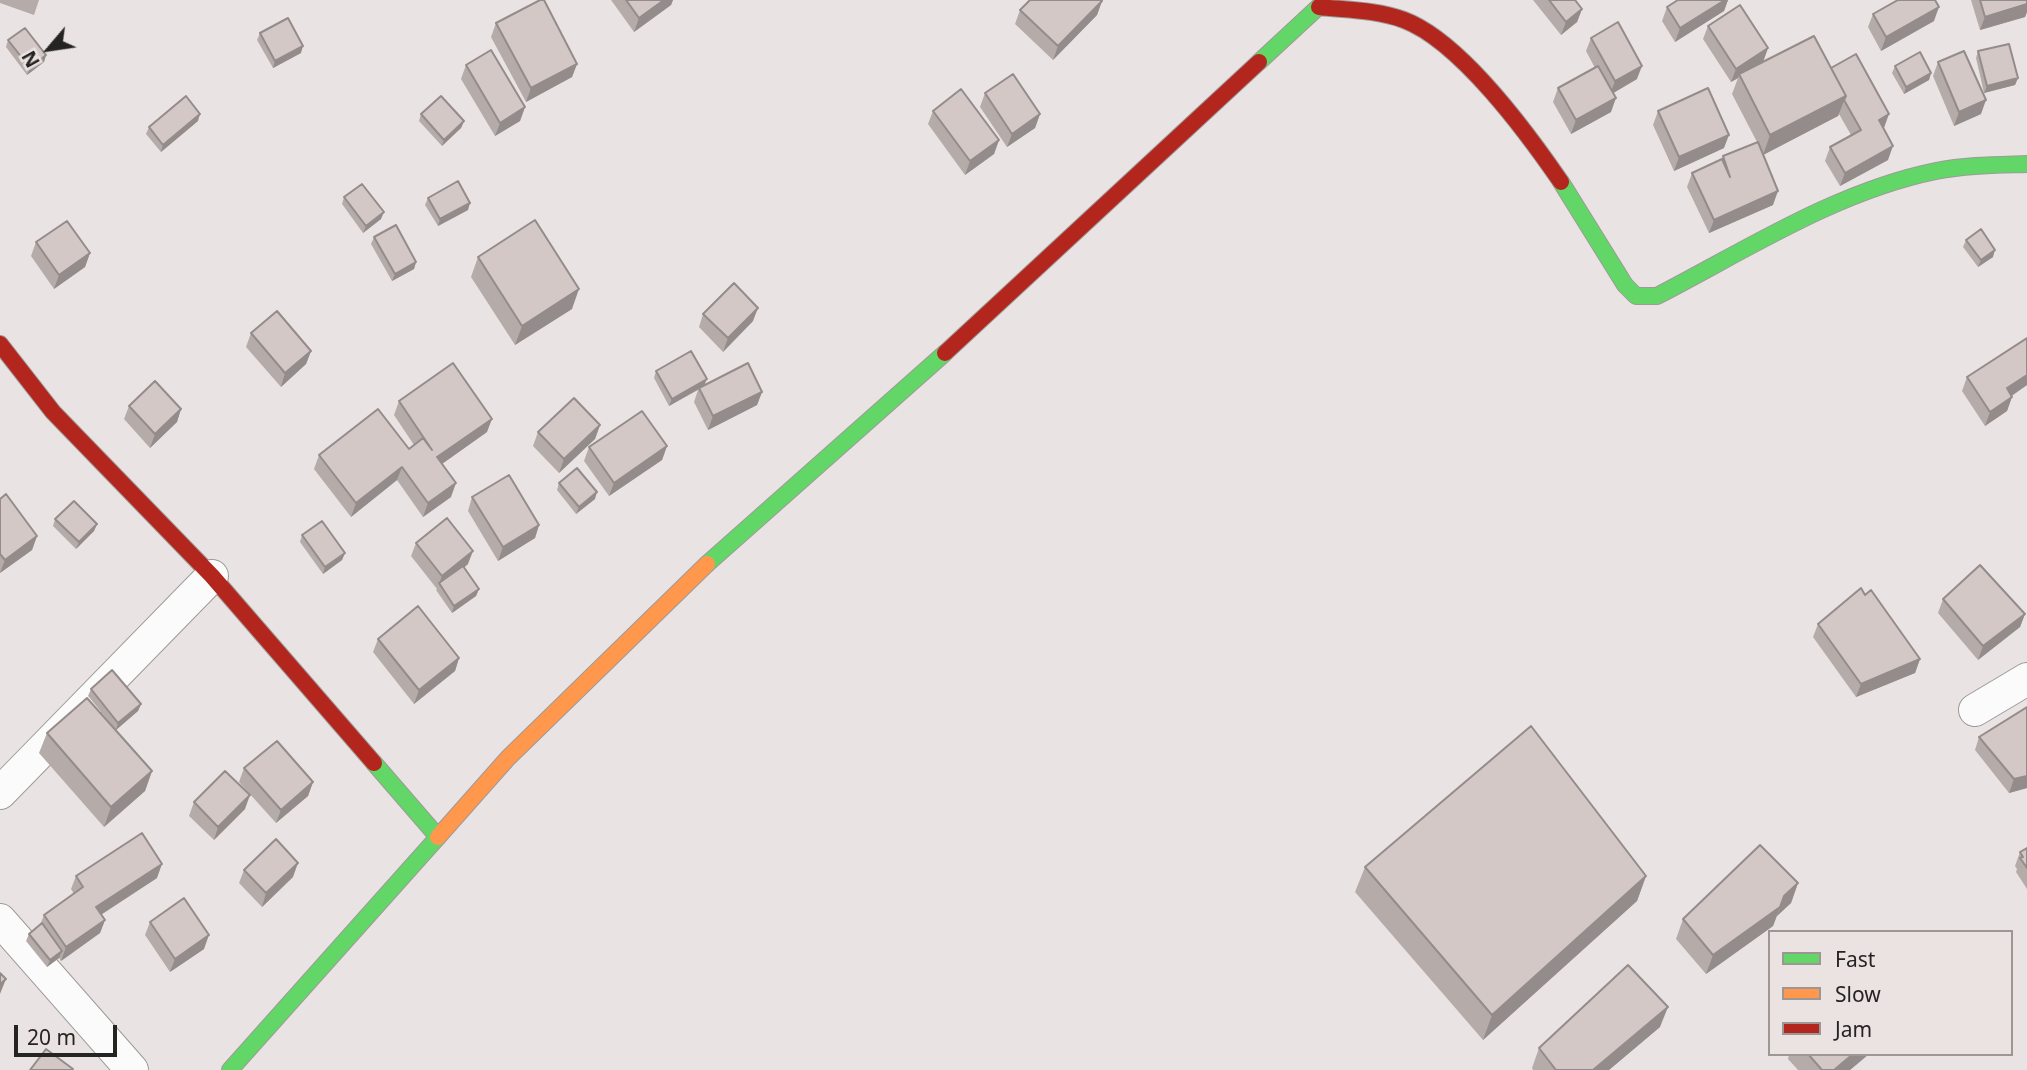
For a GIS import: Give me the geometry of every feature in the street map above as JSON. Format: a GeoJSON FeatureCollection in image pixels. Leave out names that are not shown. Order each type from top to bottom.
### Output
{"type":"FeatureCollection","features":[{"type":"Feature","properties":{"kind":"street"},"geometry":{"type":"LineString","coordinates":[[230,1070],[508,758],[693,576],[876,417],[1322,4],[1412,23],[1446,44],[1522,131],[1567,192],[1619,280],[1636,296],[1657,296],[1865,194],[1915,178],[1972,166],[2027,164]]}},
{"type":"Feature","properties":{"kind":"street"},"geometry":{"type":"LineString","coordinates":[[0,344],[53,412],[212,576],[438,837]]}},
{"type":"Feature","properties":{"kind":"street"},"geometry":{"type":"LineString","coordinates":[[0,793],[212,576]]}},
{"type":"Feature","properties":{"kind":"street"},"geometry":{"type":"LineString","coordinates":[[1975,709],[2027,679]]}},
{"type":"Feature","properties":{"kind":"street"},"geometry":{"type":"LineString","coordinates":[[0,920],[132,1070]]}},
{"type":"Feature","properties":{"kind":"building"},"geometry":{"type":"Polygon","coordinates":[[[544,0],[577,64],[531,88],[496,23],[544,0]]]}},
{"type":"Feature","properties":{"kind":"building"},"geometry":{"type":"Polygon","coordinates":[[[626,0],[664,0],[639,18],[626,0]]]}},
{"type":"Feature","properties":{"kind":"building"},"geometry":{"type":"Polygon","coordinates":[[[1030,0],[1102,1],[1058,46],[1020,10],[1030,0]]]}},
{"type":"Feature","properties":{"kind":"building"},"geometry":{"type":"Polygon","coordinates":[[[1549,0],[1575,0],[1582,9],[1566,22],[1549,0]]]}},
{"type":"Feature","properties":{"kind":"building"},"geometry":{"type":"Polygon","coordinates":[[[1678,0],[1725,0],[1680,28],[1667,7],[1678,0]]]}},
{"type":"Feature","properties":{"kind":"building"},"geometry":{"type":"Polygon","coordinates":[[[1898,0],[1935,0],[1939,7],[1886,37],[1873,14],[1898,0]]]}},
{"type":"Feature","properties":{"kind":"building"},"geometry":{"type":"Polygon","coordinates":[[[1980,0],[2027,0],[2027,4],[1985,17],[1980,0]]]}},
{"type":"Feature","properties":{"kind":"building"},"geometry":{"type":"Polygon","coordinates":[[[1740,5],[1768,48],[1736,69],[1708,26],[1740,5]]]}},
{"type":"Feature","properties":{"kind":"building"},"geometry":{"type":"Polygon","coordinates":[[[288,18],[303,46],[275,61],[260,33],[288,18]]]}},
{"type":"Feature","properties":{"kind":"building"},"geometry":{"type":"Polygon","coordinates":[[[1618,22],[1642,66],[1615,81],[1591,38],[1618,22]]]}},
{"type":"Feature","properties":{"kind":"building"},"geometry":{"type":"Polygon","coordinates":[[[25,28],[46,55],[30,68],[8,40],[25,28]]]}},
{"type":"Feature","properties":{"kind":"building"},"geometry":{"type":"Polygon","coordinates":[[[1814,36],[1846,96],[1770,135],[1739,74],[1814,36]]]}},
{"type":"Feature","properties":{"kind":"building"},"geometry":{"type":"Polygon","coordinates":[[[2009,44],[2018,78],[1987,86],[1978,51],[2009,44]]]}},
{"type":"Feature","properties":{"kind":"building"},"geometry":{"type":"Polygon","coordinates":[[[491,50],[525,107],[500,123],[466,65],[491,50]]]}},
{"type":"Feature","properties":{"kind":"building"},"geometry":{"type":"Polygon","coordinates":[[[1964,51],[1986,100],[1959,112],[1938,62],[1964,51]]]}},
{"type":"Feature","properties":{"kind":"building"},"geometry":{"type":"Polygon","coordinates":[[[1920,52],[1931,73],[1906,87],[1895,66],[1920,52]]]}},
{"type":"Feature","properties":{"kind":"building"},"geometry":{"type":"Polygon","coordinates":[[[1856,54],[1889,114],[1879,120],[1893,146],[1845,173],[1830,147],[1861,130],[1844,100],[1846,96],[1831,68],[1856,54]]]}},
{"type":"Feature","properties":{"kind":"building"},"geometry":{"type":"Polygon","coordinates":[[[1598,66],[1616,98],[1576,120],[1558,88],[1598,66]]]}},
{"type":"Feature","properties":{"kind":"building"},"geometry":{"type":"Polygon","coordinates":[[[1013,74],[1040,114],[1012,134],[985,93],[1013,74]]]}},
{"type":"Feature","properties":{"kind":"building"},"geometry":{"type":"Polygon","coordinates":[[[1708,88],[1729,135],[1679,157],[1658,111],[1708,88]]]}},
{"type":"Feature","properties":{"kind":"building"},"geometry":{"type":"Polygon","coordinates":[[[961,89],[999,140],[970,161],[933,111],[961,89]]]}},
{"type":"Feature","properties":{"kind":"building"},"geometry":{"type":"Polygon","coordinates":[[[186,96],[200,114],[163,145],[149,127],[186,96]]]}},
{"type":"Feature","properties":{"kind":"building"},"geometry":{"type":"Polygon","coordinates":[[[441,96],[464,121],[444,140],[421,114],[441,96]]]}},
{"type":"Feature","properties":{"kind":"building"},"geometry":{"type":"Polygon","coordinates":[[[1758,142],[1778,191],[1714,220],[1692,173],[1722,159],[1730,177],[1723,156],[1758,142]]]}},
{"type":"Feature","properties":{"kind":"building"},"geometry":{"type":"Polygon","coordinates":[[[458,181],[470,203],[440,219],[428,198],[458,181]]]}},
{"type":"Feature","properties":{"kind":"building"},"geometry":{"type":"Polygon","coordinates":[[[362,184],[384,212],[366,226],[344,197],[362,184]]]}},
{"type":"Feature","properties":{"kind":"building"},"geometry":{"type":"Polygon","coordinates":[[[535,220],[579,289],[522,326],[478,257],[535,220]]]}},
{"type":"Feature","properties":{"kind":"building"},"geometry":{"type":"Polygon","coordinates":[[[67,221],[90,253],[59,275],[36,242],[67,221]]]}},
{"type":"Feature","properties":{"kind":"building"},"geometry":{"type":"Polygon","coordinates":[[[396,225],[416,262],[395,274],[374,237],[396,225]]]}},
{"type":"Feature","properties":{"kind":"building"},"geometry":{"type":"Polygon","coordinates":[[[1981,229],[1995,250],[1981,260],[1966,240],[1981,229]]]}},
{"type":"Feature","properties":{"kind":"building"},"geometry":{"type":"Polygon","coordinates":[[[734,283],[758,308],[728,338],[703,314],[734,283]]]}},
{"type":"Feature","properties":{"kind":"building"},"geometry":{"type":"Polygon","coordinates":[[[277,311],[311,351],[285,373],[251,333],[277,311]]]}},
{"type":"Feature","properties":{"kind":"building"},"geometry":{"type":"Polygon","coordinates":[[[2027,338],[2027,375],[2007,388],[2012,397],[1990,412],[1967,377],[2027,338]]]}},
{"type":"Feature","properties":{"kind":"building"},"geometry":{"type":"Polygon","coordinates":[[[691,351],[707,379],[672,399],[656,371],[691,351]]]}},
{"type":"Feature","properties":{"kind":"building"},"geometry":{"type":"Polygon","coordinates":[[[453,363],[492,419],[437,457],[456,483],[428,503],[402,467],[356,503],[319,455],[378,409],[409,449],[423,438],[432,450],[399,401],[453,363]]]}},
{"type":"Feature","properties":{"kind":"building"},"geometry":{"type":"Polygon","coordinates":[[[748,363],[762,392],[713,416],[699,388],[748,363]]]}},
{"type":"Feature","properties":{"kind":"building"},"geometry":{"type":"Polygon","coordinates":[[[155,381],[181,409],[155,434],[129,406],[155,381]]]}},
{"type":"Feature","properties":{"kind":"building"},"geometry":{"type":"Polygon","coordinates":[[[574,398],[600,425],[564,459],[538,432],[574,398]]]}},
{"type":"Feature","properties":{"kind":"building"},"geometry":{"type":"Polygon","coordinates":[[[642,411],[667,446],[614,483],[589,447],[642,411]]]}},
{"type":"Feature","properties":{"kind":"building"},"geometry":{"type":"Polygon","coordinates":[[[577,468],[597,492],[579,507],[559,483],[577,468]]]}},
{"type":"Feature","properties":{"kind":"building"},"geometry":{"type":"Polygon","coordinates":[[[509,475],[539,525],[503,547],[472,497],[509,475]]]}},
{"type":"Feature","properties":{"kind":"building"},"geometry":{"type":"Polygon","coordinates":[[[6,494],[37,536],[5,560],[0,554],[0,499],[6,494]]]}},
{"type":"Feature","properties":{"kind":"building"},"geometry":{"type":"Polygon","coordinates":[[[74,501],[97,524],[79,542],[55,519],[74,501]]]}},
{"type":"Feature","properties":{"kind":"building"},"geometry":{"type":"Polygon","coordinates":[[[447,518],[473,551],[442,576],[416,543],[447,518]]]}},
{"type":"Feature","properties":{"kind":"building"},"geometry":{"type":"Polygon","coordinates":[[[322,521],[345,553],[325,567],[302,535],[322,521]]]}},
{"type":"Feature","properties":{"kind":"building"},"geometry":{"type":"Polygon","coordinates":[[[1980,565],[2025,614],[1983,646],[1943,599],[1980,565]]]}},
{"type":"Feature","properties":{"kind":"building"},"geometry":{"type":"Polygon","coordinates":[[[463,566],[479,589],[454,606],[439,583],[463,566]]]}},
{"type":"Feature","properties":{"kind":"building"},"geometry":{"type":"Polygon","coordinates":[[[1861,588],[1865,595],[1871,590],[1920,659],[1861,684],[1818,624],[1861,588]]]}},
{"type":"Feature","properties":{"kind":"building"},"geometry":{"type":"Polygon","coordinates":[[[418,606],[459,658],[419,690],[378,639],[418,606]]]}},
{"type":"Feature","properties":{"kind":"building"},"geometry":{"type":"Polygon","coordinates":[[[112,670],[141,704],[118,723],[91,689],[112,670]]]}},
{"type":"Feature","properties":{"kind":"building"},"geometry":{"type":"Polygon","coordinates":[[[87,698],[152,771],[111,807],[47,733],[87,698]]]}},
{"type":"Feature","properties":{"kind":"building"},"geometry":{"type":"Polygon","coordinates":[[[2027,707],[2027,776],[2014,779],[1979,737],[2027,707]]]}},
{"type":"Feature","properties":{"kind":"building"},"geometry":{"type":"Polygon","coordinates":[[[1531,726],[1646,876],[1492,1015],[1365,867],[1531,726]]]}},
{"type":"Feature","properties":{"kind":"building"},"geometry":{"type":"Polygon","coordinates":[[[277,741],[313,782],[281,810],[244,768],[277,741]]]}},
{"type":"Feature","properties":{"kind":"building"},"geometry":{"type":"Polygon","coordinates":[[[225,771],[250,795],[218,827],[194,802],[225,771]]]}},
{"type":"Feature","properties":{"kind":"building"},"geometry":{"type":"Polygon","coordinates":[[[142,833],[162,864],[96,907],[105,920],[66,947],[44,915],[83,887],[76,876],[142,833]]]}},
{"type":"Feature","properties":{"kind":"building"},"geometry":{"type":"Polygon","coordinates":[[[276,839],[298,863],[266,893],[244,870],[276,839]]]}},
{"type":"Feature","properties":{"kind":"building"},"geometry":{"type":"Polygon","coordinates":[[[1760,845],[1798,883],[1784,896],[1780,907],[1713,955],[1683,919],[1760,845]]]}},
{"type":"Feature","properties":{"kind":"building"},"geometry":{"type":"Polygon","coordinates":[[[2027,848],[2027,868],[2020,858],[2023,857],[2020,852],[2027,848]]]}},
{"type":"Feature","properties":{"kind":"building"},"geometry":{"type":"Polygon","coordinates":[[[184,898],[209,935],[175,959],[150,922],[184,898]]]}},
{"type":"Feature","properties":{"kind":"building"},"geometry":{"type":"Polygon","coordinates":[[[42,923],[62,951],[50,960],[29,934],[42,923]]]}},
{"type":"Feature","properties":{"kind":"building"},"geometry":{"type":"Polygon","coordinates":[[[1628,965],[1668,1007],[1593,1070],[1556,1070],[1539,1048],[1628,965]]]}},
{"type":"Feature","properties":{"kind":"building"},"geometry":{"type":"Polygon","coordinates":[[[0,973],[6,979],[0,984],[0,973]]]}},
{"type":"Feature","properties":{"kind":"building"},"geometry":{"type":"Polygon","coordinates":[[[46,1049],[73,1069],[30,1070],[46,1049]]]}},
{"type":"Feature","properties":{"kind":"building"},"geometry":{"type":"Polygon","coordinates":[[[1810,1056],[1851,1056],[1834,1070],[1822,1070],[1810,1056]]]}},
{"type":"Feature","properties":{"kind":"traffic: fast"},"geometry":{"type":"LineString","coordinates":[[1259,62],[1326,0]]}},
{"type":"Feature","properties":{"kind":"traffic: fast"},"geometry":{"type":"LineString","coordinates":[[1561,182],[1625,285],[1636,296],[1657,296],[1793,224],[1863,192],[1936,171],[1970,166],[2027,164]]}},
{"type":"Feature","properties":{"kind":"traffic: fast"},"geometry":{"type":"LineString","coordinates":[[707,564],[945,353]]}},
{"type":"Feature","properties":{"kind":"traffic: fast"},"geometry":{"type":"LineString","coordinates":[[374,763],[438,837]]}},
{"type":"Feature","properties":{"kind":"traffic: fast"},"geometry":{"type":"LineString","coordinates":[[230,1070],[438,837]]}},
{"type":"Feature","properties":{"kind":"traffic: slow"},"geometry":{"type":"LineString","coordinates":[[438,837],[508,758],[707,564]]}},
{"type":"Feature","properties":{"kind":"traffic: jam"},"geometry":{"type":"LineString","coordinates":[[1319,7],[1383,14],[1404,20],[1448,47],[1512,115],[1561,182]]}},
{"type":"Feature","properties":{"kind":"traffic: jam"},"geometry":{"type":"LineString","coordinates":[[945,353],[1259,62]]}},
{"type":"Feature","properties":{"kind":"traffic: jam"},"geometry":{"type":"LineString","coordinates":[[0,344],[53,412],[212,576],[374,763]]}}]}
